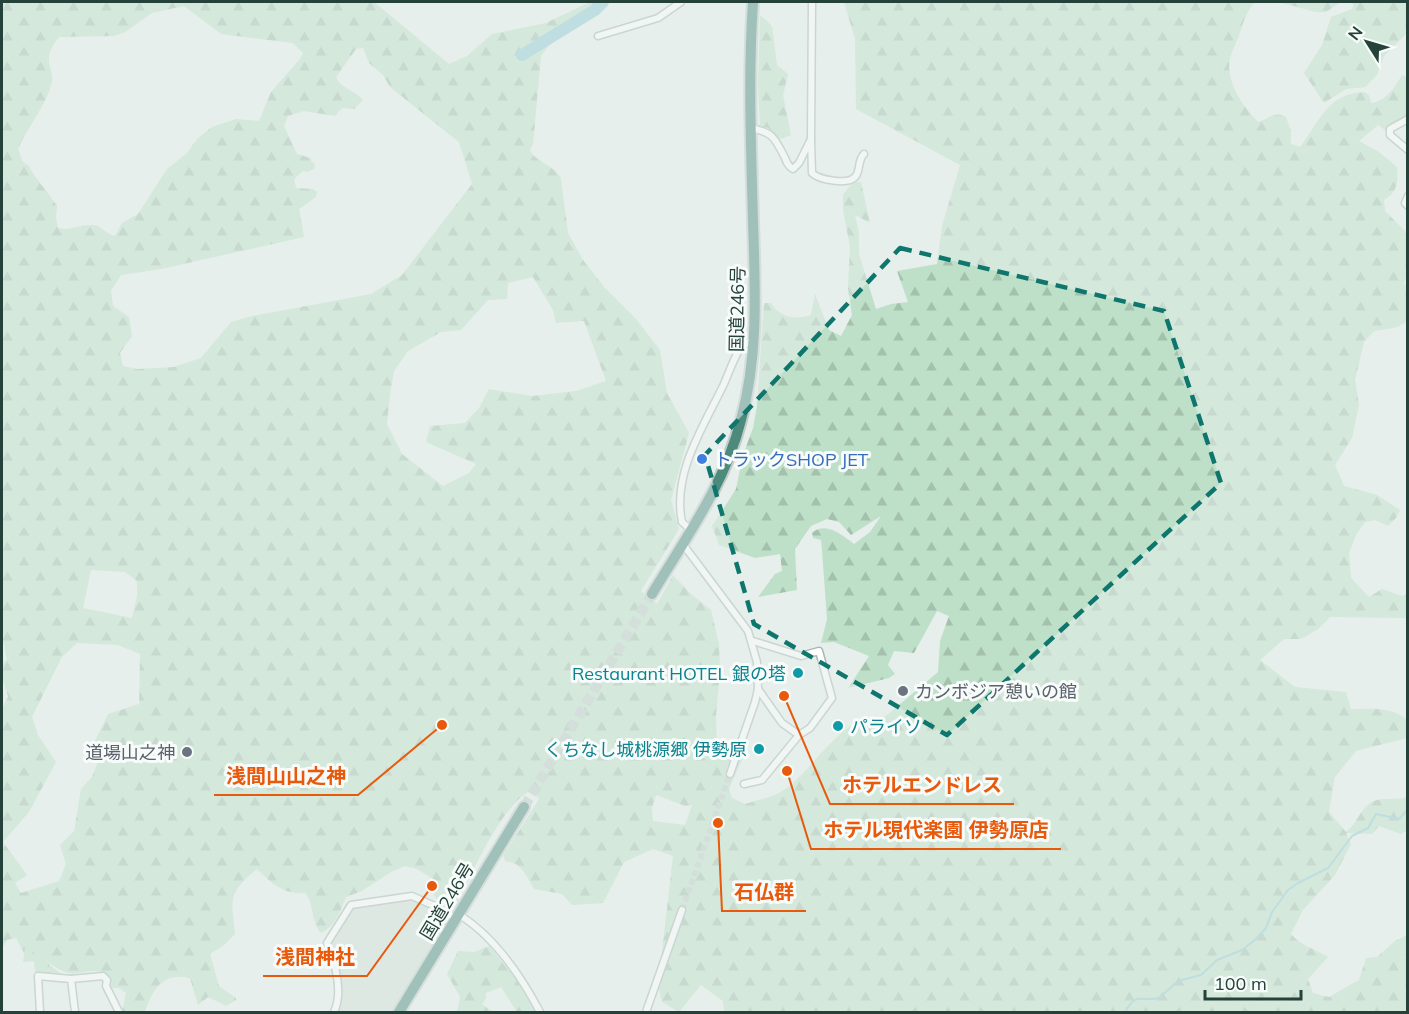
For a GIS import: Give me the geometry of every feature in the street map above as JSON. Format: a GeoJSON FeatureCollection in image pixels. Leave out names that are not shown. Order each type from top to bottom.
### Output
{"type":"FeatureCollection","features":[{"type":"Feature","properties":{"kind":"highway","name":"国道246号"},"geometry":{"type":"LineString","coordinates":[[652,594],[721,476],[735,441],[750,382],[755,338],[750,128],[750,41],[753,2]]}},
{"type":"Feature","properties":{"kind":"highway","name":"国道246号"},"geometry":{"type":"LineString","coordinates":[[399,1012],[524,807]]}},
{"type":"Feature","properties":{"kind":"street"},"geometry":{"type":"LineString","coordinates":[[598,36],[658,18],[681,2]]}},
{"type":"Feature","properties":{"kind":"street"},"geometry":{"type":"LineString","coordinates":[[812,2],[812,173],[817,178],[852,179],[857,174],[860,159],[864,154]]}},
{"type":"Feature","properties":{"kind":"street"},"geometry":{"type":"LineString","coordinates":[[1407,119],[1390,129],[1390,135],[1407,150]]}},
{"type":"Feature","properties":{"kind":"street"},"geometry":{"type":"LineString","coordinates":[[750,128],[770,133],[793,169],[799,164],[811,139]]}},
{"type":"Feature","properties":{"kind":"street"},"geometry":{"type":"LineString","coordinates":[[1407,196],[1405,203],[1407,206]]}},
{"type":"Feature","properties":{"kind":"street"},"geometry":{"type":"LineString","coordinates":[[691,530],[682,522],[681,504],[681,488],[690,454],[738,352],[741,347],[755,338]]}},
{"type":"Feature","properties":{"kind":"street"},"geometry":{"type":"LineString","coordinates":[[682,543],[741,621],[753,641],[759,674],[758,688],[751,716],[730,774]]}},
{"type":"Feature","properties":{"kind":"street"},"geometry":{"type":"LineString","coordinates":[[744,784],[762,780],[800,735],[810,728],[832,698],[819,651],[796,655],[753,641]]}},
{"type":"Feature","properties":{"kind":"street"},"geometry":{"type":"LineString","coordinates":[[758,688],[782,723],[790,731],[800,735]]}},
{"type":"Feature","properties":{"kind":"street"},"geometry":{"type":"LineString","coordinates":[[334,1012],[338,1006],[336,964],[327,943],[351,905],[412,896],[473,923],[489,939],[531,995],[540,1012]]}},
{"type":"Feature","properties":{"kind":"street"},"geometry":{"type":"LineString","coordinates":[[646,1012],[682,909]]}},
{"type":"Feature","properties":{"kind":"street"},"geometry":{"type":"LineString","coordinates":[[40,1012],[38,976],[71,979],[103,976],[118,1012]]}},
{"type":"Feature","properties":{"kind":"street"},"geometry":{"type":"LineString","coordinates":[[71,979],[75,1012]]}},
{"type":"Feature","properties":{"kind":"highlighted area"},"geometry":{"type":"Polygon","coordinates":[[[900,248],[1164,311],[1221,483],[947,735],[754,624],[705,455],[900,248]]]}},
{"type":"Feature","properties":{"kind":"shaded area"},"geometry":{"type":"Polygon","coordinates":[[[411,898],[437,910],[448,918],[391,1012],[337,1012],[339,975],[331,942],[353,908],[411,898]]]}},
{"type":"Feature","properties":{"kind":"green space"},"geometry":{"type":"Polygon","coordinates":[[[2,2],[374,2],[449,64],[467,56],[492,34],[546,23],[590,2],[605,2],[553,40],[541,56],[533,144],[530,150],[561,179],[568,233],[583,260],[605,288],[636,319],[660,350],[667,393],[689,433],[671,500],[679,529],[641,591],[657,604],[673,575],[711,610],[719,644],[717,746],[726,751],[744,755],[729,789],[732,798],[745,804],[784,790],[842,733],[869,718],[886,716],[938,672],[940,641],[949,616],[937,611],[914,653],[894,651],[888,665],[895,674],[889,678],[848,688],[869,656],[834,642],[821,643],[827,619],[822,551],[821,540],[813,538],[812,533],[823,528],[828,529],[839,533],[854,544],[870,532],[881,516],[851,535],[839,522],[827,519],[811,526],[795,549],[797,590],[758,597],[775,574],[782,571],[780,554],[755,558],[719,545],[712,526],[736,489],[743,455],[753,428],[757,406],[764,303],[771,303],[783,315],[805,317],[811,315],[815,294],[829,330],[841,336],[852,315],[848,289],[850,247],[843,210],[843,195],[853,182],[861,182],[870,223],[855,215],[859,233],[859,254],[876,309],[908,302],[897,271],[937,264],[942,226],[960,165],[856,109],[855,39],[844,2],[1255,2],[1247,14],[1230,58],[1230,76],[1236,93],[1258,122],[1279,114],[1286,117],[1291,131],[1291,144],[1300,147],[1325,111],[1341,98],[1364,92],[1369,95],[1371,103],[1376,102],[1390,93],[1402,75],[1407,77],[1407,115],[1385,130],[1378,125],[1359,141],[1379,152],[1397,167],[1396,186],[1384,200],[1385,211],[1407,233],[1407,273],[1404,284],[1407,286],[1407,321],[1396,327],[1374,331],[1364,342],[1355,380],[1359,405],[1352,438],[1335,465],[1344,486],[1377,495],[1400,510],[1388,526],[1375,520],[1365,522],[1356,535],[1349,553],[1351,578],[1369,597],[1382,589],[1402,596],[1407,594],[1407,618],[1330,617],[1318,629],[1305,637],[1284,639],[1260,660],[1295,687],[1346,692],[1351,709],[1388,710],[1407,720],[1407,738],[1356,751],[1335,777],[1329,812],[1346,832],[1370,803],[1407,797],[1407,830],[1401,834],[1379,826],[1372,834],[1346,833],[1351,844],[1335,875],[1303,910],[1291,934],[1328,957],[1308,979],[1313,993],[1329,997],[1359,980],[1366,958],[1377,957],[1395,941],[1407,935],[1407,1012],[724,1012],[723,1001],[701,985],[679,1012],[662,1002],[658,986],[673,856],[653,849],[624,862],[603,903],[572,905],[562,894],[534,889],[520,867],[506,862],[503,856],[539,799],[532,790],[521,797],[499,824],[456,905],[448,907],[440,904],[434,895],[438,882],[417,869],[405,866],[391,872],[362,891],[346,897],[333,922],[321,933],[315,923],[310,902],[305,893],[284,890],[257,869],[236,891],[233,904],[235,934],[210,954],[219,986],[236,1000],[226,1006],[208,997],[198,1005],[190,978],[180,977],[160,984],[151,996],[145,1012],[122,1012],[126,993],[119,988],[112,988],[109,979],[104,974],[94,971],[66,972],[24,953],[16,938],[7,940],[2,948],[2,709],[8,697],[2,676],[2,665],[7,659],[2,635],[2,2]],[[184,6],[152,13],[125,32],[114,36],[59,37],[53,46],[49,59],[52,74],[51,86],[18,149],[23,162],[29,166],[57,206],[58,228],[93,225],[115,236],[122,223],[138,214],[167,169],[187,153],[198,138],[212,127],[236,119],[259,121],[271,92],[303,53],[293,43],[221,34],[184,6]],[[363,48],[356,49],[336,77],[341,84],[363,100],[354,109],[342,108],[335,116],[304,111],[288,116],[284,126],[297,154],[311,158],[315,164],[314,169],[308,172],[303,171],[294,179],[296,188],[313,189],[317,192],[316,197],[299,209],[304,237],[161,269],[121,275],[111,291],[113,306],[129,317],[132,336],[120,353],[123,366],[137,369],[174,367],[201,358],[231,322],[371,294],[402,275],[472,184],[459,142],[390,87],[383,75],[369,63],[363,48]],[[533,277],[508,283],[507,299],[488,300],[461,330],[441,332],[408,351],[394,371],[387,424],[402,454],[443,486],[469,473],[476,464],[426,442],[430,426],[465,423],[479,408],[489,389],[532,396],[576,391],[606,381],[584,321],[556,323],[553,310],[533,277]],[[91,570],[83,608],[132,618],[137,596],[137,581],[125,572],[91,570]],[[77,643],[62,657],[32,717],[38,735],[56,762],[29,812],[3,842],[27,875],[15,883],[21,893],[59,881],[66,864],[60,845],[74,831],[81,789],[92,777],[100,756],[93,745],[108,714],[139,704],[140,654],[118,645],[77,643]],[[656,795],[652,808],[653,821],[685,825],[692,805],[685,806],[656,795]]]}},
{"type":"Feature","properties":{"kind":"green space"},"geometry":{"type":"Polygon","coordinates":[[[1278,2],[1341,2],[1326,12],[1316,12],[1278,2]]]}},
{"type":"Feature","properties":{"kind":"green space"},"geometry":{"type":"Polygon","coordinates":[[[1351,2],[1407,2],[1407,33],[1384,56],[1377,75],[1365,87],[1346,89],[1324,103],[1304,73],[1322,45],[1331,17],[1352,9],[1354,5],[1351,2]]]}},
{"type":"Feature","properties":{"kind":"green space"},"geometry":{"type":"Polygon","coordinates":[[[760,15],[772,26],[777,65],[788,74],[783,95],[791,135],[780,139],[768,128],[760,126],[758,83],[760,15]]]}},
{"type":"Feature","properties":{"kind":"green space"},"geometry":{"type":"Polygon","coordinates":[[[489,946],[521,985],[536,1012],[517,1012],[501,987],[486,993],[486,999],[482,1004],[493,1012],[457,1012],[460,997],[447,974],[458,951],[474,952],[489,946]]]}},
{"type":"Feature","properties":{"kind":"green space"},"geometry":{"type":"Polygon","coordinates":[[[25,948],[37,954],[62,975],[35,972],[34,961],[23,962],[25,948]]]}},
{"type":"Feature","properties":{"kind":"waterway"},"geometry":{"type":"LineString","coordinates":[[522,55],[595,10],[603,2]]}},
{"type":"Feature","properties":{"kind":"waterway"},"geometry":{"type":"LineString","coordinates":[[1125,1012],[1136,999],[1159,998],[1178,981],[1201,975],[1217,960],[1242,950],[1266,928],[1272,912],[1288,890],[1328,868],[1352,836],[1368,828],[1376,814],[1399,819],[1408,809]]}},
{"type":"Feature","properties":{"kind":"tunnel"},"geometry":{"type":"LineString","coordinates":[[524,807],[652,594]]}},
{"type":"Feature","properties":{"kind":"tunnel"},"geometry":{"type":"LineString","coordinates":[[682,910],[730,774]]}},
{"type":"Feature","properties":{"kind":"place","name":"トラックSHOP JET"},"geometry":{"type":"Point","coordinates":[702,459]}},
{"type":"Feature","properties":{"kind":"place","name":"Restaurant HOTEL 銀の塔"},"geometry":{"type":"Point","coordinates":[798,673]}},
{"type":"Feature","properties":{"kind":"place","name":"カンボジア憩いの館"},"geometry":{"type":"Point","coordinates":[903,691]}},
{"type":"Feature","properties":{"kind":"place","name":"ホテルエンドレス"},"geometry":{"type":"Point","coordinates":[784,696]}},
{"type":"Feature","properties":{"kind":"place","name":"浅間山山之神"},"geometry":{"type":"Point","coordinates":[442,725]}},
{"type":"Feature","properties":{"kind":"place","name":"パライソ"},"geometry":{"type":"Point","coordinates":[838,726]}},
{"type":"Feature","properties":{"kind":"place","name":"くちなし城桃源郷 伊勢原"},"geometry":{"type":"Point","coordinates":[759,749]}},
{"type":"Feature","properties":{"kind":"place","name":"道場山之神"},"geometry":{"type":"Point","coordinates":[187,752]}},
{"type":"Feature","properties":{"kind":"place","name":"ホテル現代楽園 伊勢原店"},"geometry":{"type":"Point","coordinates":[787,771]}},
{"type":"Feature","properties":{"kind":"place","name":"石仏群"},"geometry":{"type":"Point","coordinates":[718,823]}},
{"type":"Feature","properties":{"kind":"place","name":"浅間神社"},"geometry":{"type":"Point","coordinates":[432,886]}}]}
